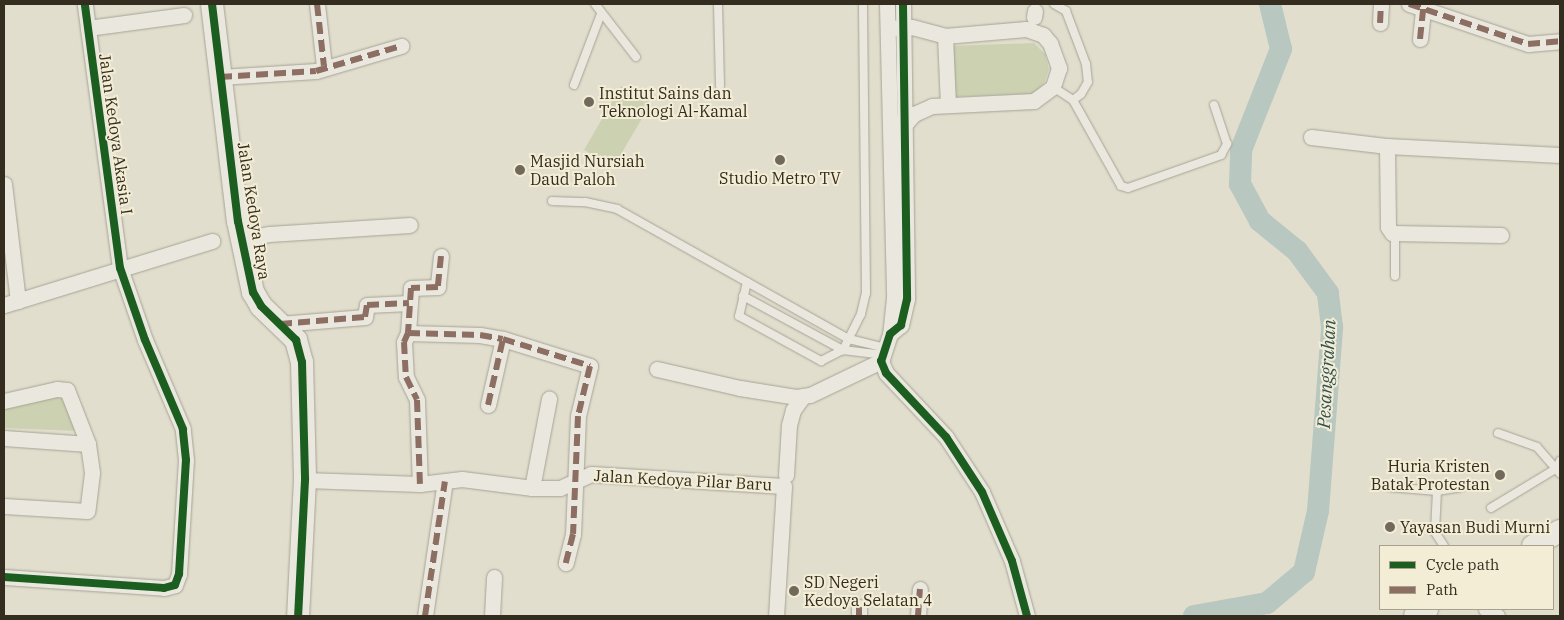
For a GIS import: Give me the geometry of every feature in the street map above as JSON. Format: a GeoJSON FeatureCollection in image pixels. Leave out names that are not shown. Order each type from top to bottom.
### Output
{"type":"FeatureCollection","features":[{"type":"Feature","properties":{"kind":"street","name":"Jalan Kedoya Akasia I"},"geometry":{"type":"LineString","coordinates":[[4,577],[164,588],[175,585],[179,574],[186,469],[183,429],[145,340],[120,268],[85,4]]}},
{"type":"Feature","properties":{"kind":"street","name":"Jalan Kedoya Raya"},"geometry":{"type":"LineString","coordinates":[[212,4],[241,239],[256,299],[296,340],[302,362],[305,480],[298,616]]}},
{"type":"Feature","properties":{"kind":"street"},"geometry":{"type":"LineString","coordinates":[[317,4],[324,66]]}},
{"type":"Feature","properties":{"kind":"street"},"geometry":{"type":"LineString","coordinates":[[887,4],[894,298],[884,350],[886,373],[946,437],[982,492],[1012,561],[1028,616]]}},
{"type":"Feature","properties":{"kind":"street"},"geometry":{"type":"LineString","coordinates":[[785,480],[789,425],[793,410],[803,396],[884,350],[901,325],[907,299],[903,4]]}},
{"type":"Feature","properties":{"kind":"street"},"geometry":{"type":"LineString","coordinates":[[1380,23],[1381,4]]}},
{"type":"Feature","properties":{"kind":"street"},"geometry":{"type":"LineString","coordinates":[[1420,40],[1416,6],[1528,44],[1560,41]]}},
{"type":"Feature","properties":{"kind":"street"},"geometry":{"type":"LineString","coordinates":[[88,28],[184,15]]}},
{"type":"Feature","properties":{"kind":"street"},"geometry":{"type":"LineString","coordinates":[[888,28],[904,27],[945,36],[1033,15],[1043,35],[1057,53],[1059,68],[1053,87],[1034,101],[932,106],[914,114],[906,123],[890,124]]}},
{"type":"Feature","properties":{"kind":"street"},"geometry":{"type":"LineString","coordinates":[[945,36],[948,104]]}},
{"type":"Feature","properties":{"kind":"street"},"geometry":{"type":"LineString","coordinates":[[220,77],[316,71],[324,66],[401,46]]}},
{"type":"Feature","properties":{"kind":"street"},"geometry":{"type":"LineString","coordinates":[[1312,137],[1387,146],[1560,155]]}},
{"type":"Feature","properties":{"kind":"street"},"geometry":{"type":"LineString","coordinates":[[1387,146],[1388,227],[1395,234],[1501,235]]}},
{"type":"Feature","properties":{"kind":"street"},"geometry":{"type":"LineString","coordinates":[[4,184],[11,303],[212,241]]}},
{"type":"Feature","properties":{"kind":"street"},"geometry":{"type":"LineString","coordinates":[[241,239],[410,225]]}},
{"type":"Feature","properties":{"kind":"street"},"geometry":{"type":"LineString","coordinates":[[420,484],[417,400],[408,387],[404,342],[408,333],[411,288],[438,287],[441,256]]}},
{"type":"Feature","properties":{"kind":"street"},"geometry":{"type":"LineString","coordinates":[[280,324],[365,317],[367,305],[409,303]]}},
{"type":"Feature","properties":{"kind":"street"},"geometry":{"type":"LineString","coordinates":[[408,333],[480,335],[503,339],[590,366],[578,416],[573,534],[566,563]]}},
{"type":"Feature","properties":{"kind":"street"},"geometry":{"type":"LineString","coordinates":[[488,405],[503,339]]}},
{"type":"Feature","properties":{"kind":"street"},"geometry":{"type":"LineString","coordinates":[[657,369],[740,388],[803,396]]}},
{"type":"Feature","properties":{"kind":"street"},"geometry":{"type":"LineString","coordinates":[[4,401],[57,389],[67,390],[88,444],[92,473],[87,511],[4,506]]}},
{"type":"Feature","properties":{"kind":"street"},"geometry":{"type":"LineString","coordinates":[[532,488],[549,398]]}},
{"type":"Feature","properties":{"kind":"street"},"geometry":{"type":"LineString","coordinates":[[4,438],[88,444]]}},
{"type":"Feature","properties":{"kind":"street","name":"Jalan Kedoya Pilar Baru"},"geometry":{"type":"LineString","coordinates":[[305,480],[420,484],[462,479],[532,488],[560,488],[575,482],[583,476],[599,474],[785,480],[776,616]]}},
{"type":"Feature","properties":{"kind":"street"},"geometry":{"type":"LineString","coordinates":[[425,616],[445,481]]}},
{"type":"Feature","properties":{"kind":"street"},"geometry":{"type":"LineString","coordinates":[[1535,545],[1560,531]]}},
{"type":"Feature","properties":{"kind":"street"},"geometry":{"type":"LineString","coordinates":[[492,616],[494,577]]}},
{"type":"Feature","properties":{"kind":"street"},"geometry":{"type":"LineString","coordinates":[[918,616],[920,589]]}},
{"type":"Feature","properties":{"kind":"lane"},"geometry":{"type":"LineString","coordinates":[[595,4],[636,57]]}},
{"type":"Feature","properties":{"kind":"lane"},"geometry":{"type":"LineString","coordinates":[[718,4],[720,86]]}},
{"type":"Feature","properties":{"kind":"lane"},"geometry":{"type":"LineString","coordinates":[[843,350],[861,314],[866,293],[863,4]]}},
{"type":"Feature","properties":{"kind":"lane"},"geometry":{"type":"LineString","coordinates":[[1054,4],[1066,11],[1086,64],[1088,82],[1081,94],[1073,100]]}},
{"type":"Feature","properties":{"kind":"lane"},"geometry":{"type":"LineString","coordinates":[[574,85],[601,14]]}},
{"type":"Feature","properties":{"kind":"lane"},"geometry":{"type":"LineString","coordinates":[[1053,87],[1073,100],[1121,186],[1128,188],[1221,155],[1227,144],[1214,105]]}},
{"type":"Feature","properties":{"kind":"lane"},"geometry":{"type":"LineString","coordinates":[[552,201],[584,202],[617,209],[849,339],[884,350]]}},
{"type":"Feature","properties":{"kind":"lane"},"geometry":{"type":"LineString","coordinates":[[1395,234],[1395,276]]}},
{"type":"Feature","properties":{"kind":"lane"},"geometry":{"type":"LineString","coordinates":[[747,282],[739,316],[821,361],[843,350],[884,350]]}},
{"type":"Feature","properties":{"kind":"lane"},"geometry":{"type":"LineString","coordinates":[[743,296],[843,350]]}},
{"type":"Feature","properties":{"kind":"lane"},"geometry":{"type":"LineString","coordinates":[[1491,508],[1559,467],[1537,447],[1498,433]]}},
{"type":"Feature","properties":{"kind":"lane"},"geometry":{"type":"LineString","coordinates":[[1389,486],[1437,491],[1461,486]]}},
{"type":"Feature","properties":{"kind":"lane"},"geometry":{"type":"LineString","coordinates":[[1437,491],[1436,532],[1443,545]]}},
{"type":"Feature","properties":{"kind":"green space"},"geometry":{"type":"Polygon","coordinates":[[[1034,43],[1045,54],[1049,69],[1044,84],[1033,94],[953,97],[951,46],[1034,43]]]}},
{"type":"Feature","properties":{"kind":"green space"},"geometry":{"type":"Polygon","coordinates":[[[621,86],[651,103],[614,166],[584,150],[621,86]]]}},
{"type":"Feature","properties":{"kind":"green space"},"geometry":{"type":"Polygon","coordinates":[[[60,384],[78,431],[4,428],[4,401],[60,384]]]}},
{"type":"Feature","properties":{"kind":"waterway","name":"Pesanggrahan"},"geometry":{"type":"LineString","coordinates":[[1194,616],[1267,603],[1304,572],[1318,511],[1332,327],[1328,293],[1297,251],[1260,221],[1240,184],[1241,150],[1281,49],[1270,4]]}},
{"type":"Feature","properties":{"kind":"marked path"},"geometry":{"type":"LineString","coordinates":[[317,4],[324,66]]}},
{"type":"Feature","properties":{"kind":"marked path"},"geometry":{"type":"LineString","coordinates":[[1380,23],[1381,4]]}},
{"type":"Feature","properties":{"kind":"marked path"},"geometry":{"type":"LineString","coordinates":[[1409,4],[1528,44],[1560,41]]}},
{"type":"Feature","properties":{"kind":"marked path"},"geometry":{"type":"LineString","coordinates":[[1420,39],[1423,8]]}},
{"type":"Feature","properties":{"kind":"marked path"},"geometry":{"type":"LineString","coordinates":[[220,77],[316,71],[401,46]]}},
{"type":"Feature","properties":{"kind":"marked path"},"geometry":{"type":"LineString","coordinates":[[441,256],[438,287],[411,288],[408,333],[480,335],[503,339],[590,366],[578,416],[573,534],[566,563]]}},
{"type":"Feature","properties":{"kind":"marked path"},"geometry":{"type":"LineString","coordinates":[[280,324],[365,317],[367,305],[409,303]]}},
{"type":"Feature","properties":{"kind":"marked path"},"geometry":{"type":"LineString","coordinates":[[408,333],[404,342],[406,377],[417,400],[420,484]]}},
{"type":"Feature","properties":{"kind":"marked path"},"geometry":{"type":"LineString","coordinates":[[488,405],[503,339]]}},
{"type":"Feature","properties":{"kind":"marked path"},"geometry":{"type":"LineString","coordinates":[[425,616],[445,481]]}},
{"type":"Feature","properties":{"kind":"marked path"},"geometry":{"type":"LineString","coordinates":[[918,616],[920,589]]}},
{"type":"Feature","properties":{"kind":"marked path"},"geometry":{"type":"LineString","coordinates":[[859,607],[859,616]]}},
{"type":"Feature","properties":{"kind":"cycle path"},"geometry":{"type":"LineString","coordinates":[[4,577],[164,588],[175,585],[179,574],[186,460],[183,429],[145,340],[120,268],[85,4]]}},
{"type":"Feature","properties":{"kind":"cycle path"},"geometry":{"type":"LineString","coordinates":[[212,4],[238,221],[253,292],[261,306],[296,340],[302,362],[305,480],[298,616]]}},
{"type":"Feature","properties":{"kind":"cycle path"},"geometry":{"type":"LineString","coordinates":[[903,4],[907,299],[901,325],[890,334],[881,361],[886,373],[946,437],[982,492],[1012,561],[1027,616]]}},
{"type":"Feature","properties":{"kind":"place","name":"Institut Sains dan Teknologi Al-Kamal"},"geometry":{"type":"Point","coordinates":[589,102]}},
{"type":"Feature","properties":{"kind":"place","name":"Studio Metro TV"},"geometry":{"type":"Point","coordinates":[780,160]}},
{"type":"Feature","properties":{"kind":"place","name":"Masjid Nursiah Daud Paloh"},"geometry":{"type":"Point","coordinates":[520,170]}},
{"type":"Feature","properties":{"kind":"place","name":"Huria Kristen Batak Protestan"},"geometry":{"type":"Point","coordinates":[1500,475]}},
{"type":"Feature","properties":{"kind":"place","name":"Yayasan Budi Murni"},"geometry":{"type":"Point","coordinates":[1390,527]}},
{"type":"Feature","properties":{"kind":"place","name":"SD Negeri Kedoya Selatan 4"},"geometry":{"type":"Point","coordinates":[794,591]}}]}
